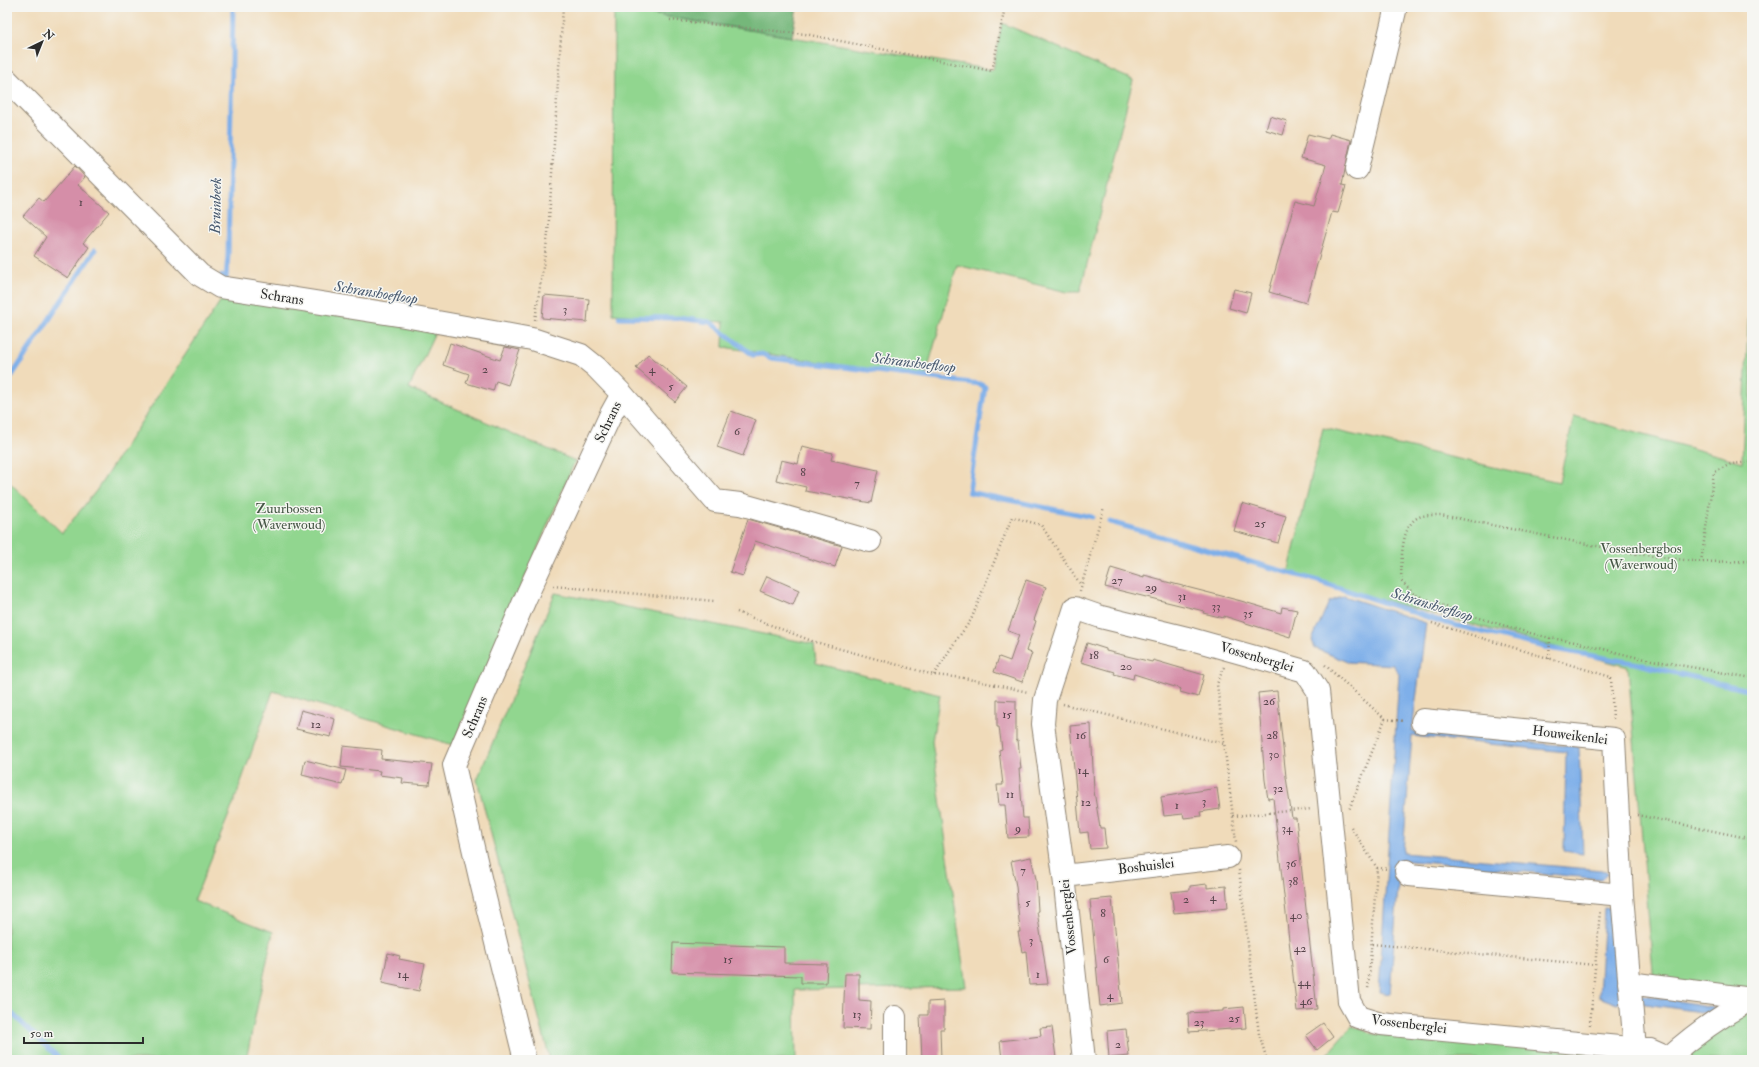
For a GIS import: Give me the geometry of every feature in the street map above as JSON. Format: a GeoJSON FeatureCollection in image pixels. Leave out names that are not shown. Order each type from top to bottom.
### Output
{"type":"FeatureCollection","features":[{"type":"Feature","properties":{"kind":"street"},"geometry":{"type":"LineString","coordinates":[[1357,169],[1396,7]]}},
{"type":"Feature","properties":{"kind":"street","name":"Schrans"},"geometry":{"type":"LineString","coordinates":[[7,80],[200,275],[220,287],[404,316],[532,339],[581,355],[596,367],[622,394],[715,501],[740,504],[870,541]]}},
{"type":"Feature","properties":{"kind":"street","name":"Schrans"},"geometry":{"type":"LineString","coordinates":[[525,1060],[477,868],[454,765],[526,597],[611,414],[622,394]]}},
{"type":"Feature","properties":{"kind":"street","name":"Vossenberglei"},"geometry":{"type":"LineString","coordinates":[[1084,1060],[1064,876],[1043,724],[1046,700],[1075,608],[1101,617],[1190,639],[1305,671],[1318,691],[1339,811],[1336,880],[1349,1001],[1358,1017],[1381,1024],[1650,1050],[1668,1059]]}},
{"type":"Feature","properties":{"kind":"street","name":"Houweikenlei"},"geometry":{"type":"LineString","coordinates":[[1422,722],[1423,720],[1614,739],[1618,815],[1612,894],[1629,983],[1635,1049]]}},
{"type":"Feature","properties":{"kind":"street","name":"Boshuislei"},"geometry":{"type":"LineString","coordinates":[[1064,876],[1228,857]]}},
{"type":"Feature","properties":{"kind":"street"},"geometry":{"type":"LineString","coordinates":[[1406,871],[1409,875],[1612,894]]}},
{"type":"Feature","properties":{"kind":"street"},"geometry":{"type":"LineString","coordinates":[[1629,983],[1752,999]]}},
{"type":"Feature","properties":{"kind":"street"},"geometry":{"type":"LineString","coordinates":[[1668,1059],[1705,1027],[1752,999]]}},
{"type":"Feature","properties":{"kind":"street"},"geometry":{"type":"LineString","coordinates":[[895,1018],[895,1060]]}},
{"type":"Feature","properties":{"kind":"path"},"geometry":{"type":"LineString","coordinates":[[532,339],[548,234],[563,7]]}},
{"type":"Feature","properties":{"kind":"path"},"geometry":{"type":"LineString","coordinates":[[670,20],[805,34],[992,70],[1005,7]]}},
{"type":"Feature","properties":{"kind":"path"},"geometry":{"type":"LineString","coordinates":[[1701,562],[1714,472],[1731,464],[1752,462]]}},
{"type":"Feature","properties":{"kind":"path"},"geometry":{"type":"LineString","coordinates":[[1075,608],[1104,507]]}},
{"type":"Feature","properties":{"kind":"path"},"geometry":{"type":"LineString","coordinates":[[1752,561],[1701,562],[1637,554],[1441,514],[1421,517],[1409,527],[1403,543],[1401,581],[1414,594],[1456,611],[1550,638],[1575,642],[1635,657],[1752,678]]}},
{"type":"Feature","properties":{"kind":"path"},"geometry":{"type":"LineString","coordinates":[[934,675],[970,620],[1012,516],[1041,525],[1081,585]]}},
{"type":"Feature","properties":{"kind":"path"},"geometry":{"type":"LineString","coordinates":[[550,593],[556,579]]}},
{"type":"Feature","properties":{"kind":"path"},"geometry":{"type":"LineString","coordinates":[[553,586],[714,601]]}},
{"type":"Feature","properties":{"kind":"path"},"geometry":{"type":"LineString","coordinates":[[737,612],[812,641],[934,675],[964,678],[1033,693],[1046,700],[1224,744]]}},
{"type":"Feature","properties":{"kind":"path"},"geometry":{"type":"LineString","coordinates":[[1432,623],[1611,677],[1614,739]]}},
{"type":"Feature","properties":{"kind":"path"},"geometry":{"type":"LineString","coordinates":[[1549,658],[1550,638]]}},
{"type":"Feature","properties":{"kind":"path"},"geometry":{"type":"LineString","coordinates":[[1233,816],[1339,811],[1385,719],[1324,665],[1305,671]]}},
{"type":"Feature","properties":{"kind":"path"},"geometry":{"type":"LineString","coordinates":[[1618,815],[1638,816],[1752,839]]}},
{"type":"Feature","properties":{"kind":"path"},"geometry":{"type":"LineString","coordinates":[[1349,824],[1377,868],[1368,996],[1372,1007],[1367,1019]]}},
{"type":"Feature","properties":{"kind":"path"},"geometry":{"type":"LineString","coordinates":[[1588,1044],[1594,965],[1612,894]]}},
{"type":"Feature","properties":{"kind":"path"},"geometry":{"type":"LineString","coordinates":[[1372,944],[1401,948],[1594,965]]}},
{"type":"Feature","properties":{"kind":"green space"},"geometry":{"type":"Polygon","coordinates":[[[628,7],[797,7],[792,37],[627,10],[628,7]]]}},
{"type":"Feature","properties":{"kind":"green space"},"geometry":{"type":"Polygon","coordinates":[[[614,8],[993,70],[1002,23],[1133,80],[1080,292],[1067,292],[957,265],[925,378],[723,347],[724,322],[613,314],[614,8]]]}},
{"type":"Feature","properties":{"kind":"green space","name":"Vossenbergbos (Waverwoud)"},"geometry":{"type":"Polygon","coordinates":[[[1751,259],[1752,989],[1655,996],[1628,667],[1288,574],[1323,428],[1559,482],[1574,416],[1742,462],[1751,259]]]}},
{"type":"Feature","properties":{"kind":"green space","name":"Zuurbossen (Waverwoud)"},"geometry":{"type":"Polygon","coordinates":[[[223,297],[436,330],[409,388],[575,461],[453,745],[273,691],[234,802],[194,901],[273,932],[246,1060],[7,1060],[7,480],[62,533],[96,491],[223,297]]]}},
{"type":"Feature","properties":{"kind":"green space"},"geometry":{"type":"Polygon","coordinates":[[[555,593],[814,644],[816,663],[940,695],[932,741],[966,987],[795,990],[796,1060],[550,1060],[477,780],[555,593]]]}},
{"type":"Feature","properties":{"kind":"green space"},"geometry":{"type":"Polygon","coordinates":[[[1752,1008],[1752,1060],[1679,1060],[1680,1053],[1752,1008]]]}},
{"type":"Feature","properties":{"kind":"green space"},"geometry":{"type":"Polygon","coordinates":[[[1352,1026],[1374,1034],[1632,1054],[1649,1060],[1322,1060],[1352,1026]]]}},
{"type":"Feature","properties":{"kind":"water"},"geometry":{"type":"Polygon","coordinates":[[[1344,596],[1426,623],[1412,731],[1579,747],[1583,854],[1564,851],[1566,752],[1412,736],[1403,853],[1602,870],[1609,874],[1601,879],[1400,860],[1390,994],[1379,992],[1399,674],[1393,665],[1347,662],[1315,648],[1312,640],[1329,602],[1344,596]]]}},
{"type":"Feature","properties":{"kind":"water"},"geometry":{"type":"Polygon","coordinates":[[[1604,908],[1614,909],[1619,983],[1617,989],[1621,995],[1621,1002],[1617,1004],[1599,997],[1604,908]]]}},
{"type":"Feature","properties":{"kind":"water"},"geometry":{"type":"Polygon","coordinates":[[[1637,994],[1714,1007],[1718,1009],[1715,1014],[1638,1003],[1637,994]]]}},
{"type":"Feature","properties":{"kind":"building"},"geometry":{"type":"Polygon","coordinates":[[[1270,116],[1287,121],[1283,135],[1266,130],[1270,116]]]}},
{"type":"Feature","properties":{"kind":"building"},"geometry":{"type":"Polygon","coordinates":[[[1308,134],[1328,139],[1330,134],[1351,140],[1342,185],[1346,186],[1338,213],[1332,212],[1306,303],[1269,292],[1295,201],[1314,206],[1326,165],[1301,158],[1308,134]]]}},
{"type":"Feature","properties":{"kind":"building"},"geometry":{"type":"Polygon","coordinates":[[[75,166],[85,177],[78,185],[109,212],[83,243],[89,247],[68,278],[34,256],[46,237],[23,216],[39,198],[44,202],[75,166]]]}},
{"type":"Feature","properties":{"kind":"building"},"geometry":{"type":"Polygon","coordinates":[[[1234,289],[1251,293],[1246,313],[1229,308],[1234,289]]]}},
{"type":"Feature","properties":{"kind":"building"},"geometry":{"type":"Polygon","coordinates":[[[544,295],[589,299],[587,322],[542,318],[544,295]]]}},
{"type":"Feature","properties":{"kind":"building"},"geometry":{"type":"Polygon","coordinates":[[[450,343],[500,360],[505,347],[520,350],[508,385],[496,381],[493,391],[466,383],[469,374],[443,365],[450,343]]]}},
{"type":"Feature","properties":{"kind":"building"},"geometry":{"type":"Polygon","coordinates":[[[648,354],[687,387],[675,402],[636,368],[648,354]]]}},
{"type":"Feature","properties":{"kind":"building"},"geometry":{"type":"Polygon","coordinates":[[[731,411],[756,420],[743,456],[717,447],[731,411]]]}},
{"type":"Feature","properties":{"kind":"building"},"geometry":{"type":"Polygon","coordinates":[[[802,446],[833,453],[831,460],[878,470],[871,503],[805,491],[806,487],[776,480],[781,460],[798,464],[802,446]]]}},
{"type":"Feature","properties":{"kind":"building"},"geometry":{"type":"Polygon","coordinates":[[[1242,503],[1286,516],[1278,543],[1234,531],[1242,503]]]}},
{"type":"Feature","properties":{"kind":"building"},"geometry":{"type":"Polygon","coordinates":[[[748,519],[842,546],[835,567],[755,541],[743,576],[730,572],[748,519]]]}},
{"type":"Feature","properties":{"kind":"building"},"geometry":{"type":"Polygon","coordinates":[[[1111,568],[1144,578],[1144,575],[1163,580],[1281,613],[1282,607],[1297,610],[1290,637],[1224,616],[1224,618],[1203,613],[1204,611],[1105,587],[1111,568]]]}},
{"type":"Feature","properties":{"kind":"building"},"geometry":{"type":"Polygon","coordinates":[[[767,576],[799,590],[793,605],[760,591],[767,576]]]}},
{"type":"Feature","properties":{"kind":"building"},"geometry":{"type":"Polygon","coordinates":[[[1026,580],[1046,587],[1034,620],[1036,621],[1026,651],[1032,653],[1022,682],[994,672],[999,657],[1010,661],[1019,635],[1008,631],[1026,580]]]}},
{"type":"Feature","properties":{"kind":"building"},"geometry":{"type":"Polygon","coordinates":[[[1087,643],[1106,649],[1106,651],[1152,662],[1153,660],[1204,675],[1198,697],[1180,692],[1181,689],[1134,674],[1133,679],[1081,662],[1087,643]]]}},
{"type":"Feature","properties":{"kind":"building"},"geometry":{"type":"Polygon","coordinates":[[[1277,691],[1292,818],[1296,818],[1317,1009],[1297,1011],[1273,798],[1268,799],[1265,780],[1258,693],[1277,691]]]}},
{"type":"Feature","properties":{"kind":"building"},"geometry":{"type":"Polygon","coordinates":[[[997,700],[1016,701],[1016,741],[1018,740],[1021,769],[1019,769],[1023,818],[1028,818],[1029,837],[1008,838],[1005,805],[999,805],[997,785],[1003,785],[999,750],[1002,749],[999,727],[997,727],[997,700]]]}},
{"type":"Feature","properties":{"kind":"building"},"geometry":{"type":"Polygon","coordinates":[[[301,710],[335,719],[331,737],[296,729],[301,710]]]}},
{"type":"Feature","properties":{"kind":"building"},"geometry":{"type":"Polygon","coordinates":[[[1091,724],[1094,791],[1100,828],[1104,828],[1106,848],[1090,849],[1088,832],[1080,833],[1070,726],[1091,724]]]}},
{"type":"Feature","properties":{"kind":"building"},"geometry":{"type":"Polygon","coordinates":[[[343,746],[382,750],[381,759],[432,764],[429,785],[402,783],[403,778],[379,775],[380,771],[341,767],[343,746]]]}},
{"type":"Feature","properties":{"kind":"building"},"geometry":{"type":"Polygon","coordinates":[[[305,760],[346,770],[342,785],[302,775],[305,760]]]}},
{"type":"Feature","properties":{"kind":"building"},"geometry":{"type":"Polygon","coordinates":[[[1217,788],[1220,809],[1200,812],[1201,816],[1184,818],[1183,814],[1164,816],[1161,797],[1217,788]]]}},
{"type":"Feature","properties":{"kind":"building"},"geometry":{"type":"Polygon","coordinates":[[[1031,857],[1036,879],[1037,911],[1048,984],[1029,985],[1026,951],[1022,952],[1018,932],[1020,932],[1016,886],[1011,861],[1031,857]]]}},
{"type":"Feature","properties":{"kind":"building"},"geometry":{"type":"Polygon","coordinates":[[[1207,884],[1207,888],[1226,886],[1228,908],[1174,913],[1171,892],[1190,890],[1190,886],[1207,884]]]}},
{"type":"Feature","properties":{"kind":"building"},"geometry":{"type":"Polygon","coordinates":[[[1112,898],[1122,1003],[1100,1006],[1090,900],[1112,898]]]}},
{"type":"Feature","properties":{"kind":"building"},"geometry":{"type":"Polygon","coordinates":[[[673,943],[784,947],[784,963],[827,964],[826,983],[801,983],[801,976],[672,972],[673,943]]]}},
{"type":"Feature","properties":{"kind":"building"},"geometry":{"type":"Polygon","coordinates":[[[388,953],[400,956],[399,959],[425,964],[419,991],[382,983],[388,953]]]}},
{"type":"Feature","properties":{"kind":"building"},"geometry":{"type":"Polygon","coordinates":[[[845,974],[859,974],[859,1000],[871,1001],[870,1029],[843,1028],[845,974]]]}},
{"type":"Feature","properties":{"kind":"building"},"geometry":{"type":"Polygon","coordinates":[[[944,1001],[944,1029],[940,1029],[941,1060],[922,1060],[920,1015],[928,1015],[928,1002],[944,1001]]]}},
{"type":"Feature","properties":{"kind":"building"},"geometry":{"type":"Polygon","coordinates":[[[1244,1007],[1246,1028],[1189,1032],[1188,1013],[1223,1011],[1223,1009],[1244,1007]]]}},
{"type":"Feature","properties":{"kind":"building"},"geometry":{"type":"Polygon","coordinates":[[[1323,1023],[1333,1037],[1317,1050],[1306,1035],[1323,1023]]]}},
{"type":"Feature","properties":{"kind":"building"},"geometry":{"type":"Polygon","coordinates":[[[1052,1027],[1056,1058],[1038,1060],[1002,1060],[1000,1041],[1041,1036],[1040,1028],[1052,1027]]]}},
{"type":"Feature","properties":{"kind":"building"},"geometry":{"type":"Polygon","coordinates":[[[1126,1029],[1129,1056],[1109,1058],[1107,1031],[1126,1029]]]}},
{"type":"Feature","properties":{"kind":"waterway","name":"Bruinbeek"},"geometry":{"type":"LineString","coordinates":[[221,276],[226,278],[228,256],[233,7]]}},
{"type":"Feature","properties":{"kind":"waterway","name":"Bruinbeek"},"geometry":{"type":"LineString","coordinates":[[7,383],[95,250]]}},
{"type":"Feature","properties":{"kind":"waterway","name":"Schranshoefloop"},"geometry":{"type":"LineString","coordinates":[[619,317],[679,318],[710,322],[753,355],[762,354],[771,358],[980,384],[985,387],[969,492],[1092,517]]}},
{"type":"Feature","properties":{"kind":"waterway","name":"Schranshoefloop"},"geometry":{"type":"LineString","coordinates":[[1110,522],[1318,581],[1446,623],[1548,648],[1634,663],[1752,691]]}},
{"type":"Feature","properties":{"kind":"waterway","name":"Bruinbeek"},"geometry":{"type":"LineString","coordinates":[[7,1009],[61,1060]]}}]}
